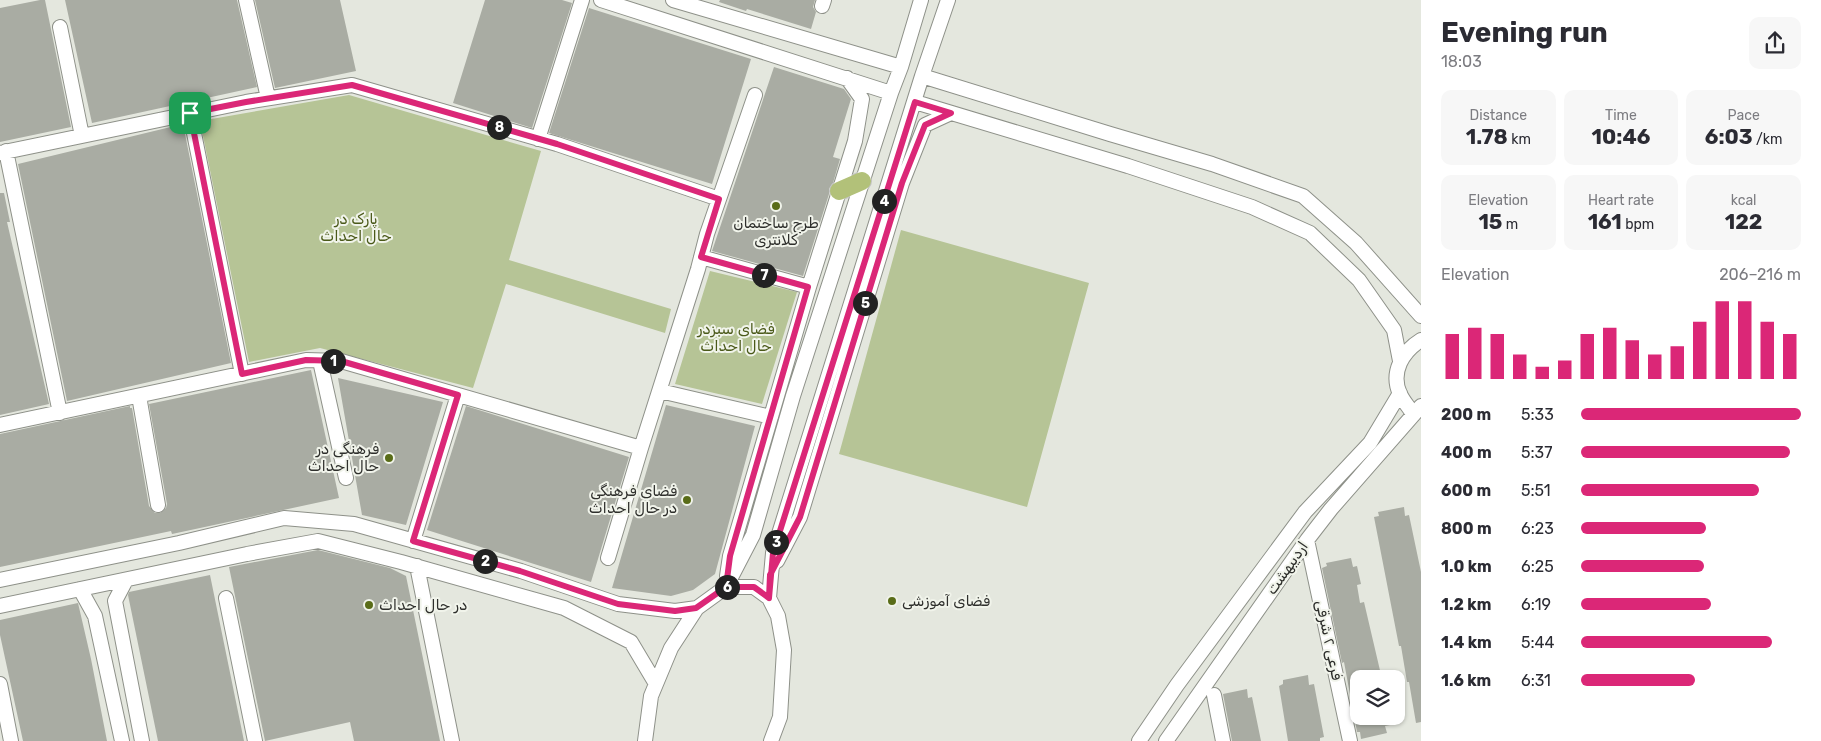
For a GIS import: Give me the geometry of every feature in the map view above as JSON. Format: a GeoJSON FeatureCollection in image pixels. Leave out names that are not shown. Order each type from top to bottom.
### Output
{"type":"FeatureCollection","features":[{"type":"Feature","properties":{"kind":"main road"},"geometry":{"type":"LineString","coordinates":[[839,191],[862,181]]}},
{"type":"Feature","properties":{"kind":"street"},"geometry":{"type":"LineString","coordinates":[[246,0],[268,98]]}},
{"type":"Feature","properties":{"kind":"street"},"geometry":{"type":"LineString","coordinates":[[538,139],[582,0]]}},
{"type":"Feature","properties":{"kind":"street"},"geometry":{"type":"LineString","coordinates":[[601,0],[891,92]]}},
{"type":"Feature","properties":{"kind":"street"},"geometry":{"type":"LineString","coordinates":[[673,0],[901,67]]}},
{"type":"Feature","properties":{"kind":"street"},"geometry":{"type":"LineString","coordinates":[[644,741],[651,696],[672,648],[696,608],[726,587],[752,535],[793,396],[891,92],[901,67],[921,0]]}},
{"type":"Feature","properties":{"kind":"street"},"geometry":{"type":"LineString","coordinates":[[769,598],[773,553],[922,76],[948,0]]}},
{"type":"Feature","properties":{"kind":"street"},"geometry":{"type":"LineString","coordinates":[[60,26],[82,136]]}},
{"type":"Feature","properties":{"kind":"street"},"geometry":{"type":"LineString","coordinates":[[922,76],[1212,164],[1303,196],[1356,243],[1421,316]]}},
{"type":"Feature","properties":{"kind":"street"},"geometry":{"type":"LineString","coordinates":[[726,587],[730,556],[808,287],[855,140],[862,99],[847,78]]}},
{"type":"Feature","properties":{"kind":"street"},"geometry":{"type":"LineString","coordinates":[[60,412],[3,152],[268,98],[352,85],[538,139],[719,199]]}},
{"type":"Feature","properties":{"kind":"street"},"geometry":{"type":"LineString","coordinates":[[608,558],[719,199],[755,95]]}},
{"type":"Feature","properties":{"kind":"street"},"geometry":{"type":"LineString","coordinates":[[915,102],[1128,166],[1244,204],[1310,233],[1359,280],[1394,330],[1400,361],[1397,374],[1400,393],[1417,410]]}},
{"type":"Feature","properties":{"kind":"street"},"geometry":{"type":"LineString","coordinates":[[190,113],[242,374]]}},
{"type":"Feature","properties":{"kind":"street"},"geometry":{"type":"LineString","coordinates":[[770,575],[800,517],[902,183],[925,125],[951,113]]}},
{"type":"Feature","properties":{"kind":"street"},"geometry":{"type":"LineString","coordinates":[[701,257],[808,287]]}},
{"type":"Feature","properties":{"kind":"street"},"geometry":{"type":"LineString","coordinates":[[1400,361],[1410,348],[1421,340]]}},
{"type":"Feature","properties":{"kind":"street"},"geometry":{"type":"LineString","coordinates":[[0,425],[306,360],[341,361],[641,448]]}},
{"type":"Feature","properties":{"kind":"street"},"geometry":{"type":"LineString","coordinates":[[320,361],[346,478]]}},
{"type":"Feature","properties":{"kind":"street"},"geometry":{"type":"LineString","coordinates":[[660,391],[771,416]]}},
{"type":"Feature","properties":{"kind":"street"},"geometry":{"type":"LineString","coordinates":[[1139,741],[1177,685],[1306,512],[1370,443],[1400,393]]}},
{"type":"Feature","properties":{"kind":"street"},"geometry":{"type":"LineString","coordinates":[[413,541],[458,395]]}},
{"type":"Feature","properties":{"kind":"street"},"geometry":{"type":"LineString","coordinates":[[139,396],[158,505]]}},
{"type":"Feature","properties":{"kind":"street","name":"اردیبهشت"},"geometry":{"type":"LineString","coordinates":[[1166,741],[1307,540],[1331,509],[1417,410]]}},
{"type":"Feature","properties":{"kind":"street"},"geometry":{"type":"LineString","coordinates":[[0,580],[179,543],[284,518],[354,524],[520,571],[618,604],[675,611],[696,608]]}},
{"type":"Feature","properties":{"kind":"street","name":"فرعی ۲ شرقی"},"geometry":{"type":"LineString","coordinates":[[1307,540],[1350,741]]}},
{"type":"Feature","properties":{"kind":"street"},"geometry":{"type":"LineString","coordinates":[[0,606],[318,541],[417,566],[564,608],[631,642],[656,684]]}},
{"type":"Feature","properties":{"kind":"street"},"geometry":{"type":"LineString","coordinates":[[417,566],[452,741]]}},
{"type":"Feature","properties":{"kind":"street"},"geometry":{"type":"LineString","coordinates":[[126,580],[116,601],[142,741]]}},
{"type":"Feature","properties":{"kind":"street"},"geometry":{"type":"LineString","coordinates":[[726,587],[754,587],[769,598],[778,616],[784,650],[780,717],[771,741]]}},
{"type":"Feature","properties":{"kind":"street"},"geometry":{"type":"LineString","coordinates":[[80,589],[95,616],[122,741]]}},
{"type":"Feature","properties":{"kind":"street"},"geometry":{"type":"LineString","coordinates":[[226,598],[255,741]]}},
{"type":"Feature","properties":{"kind":"street"},"geometry":{"type":"LineString","coordinates":[[109,683],[131,682]]}},
{"type":"Feature","properties":{"kind":"street"},"geometry":{"type":"LineString","coordinates":[[0,684],[12,741]]}},
{"type":"Feature","properties":{"kind":"street"},"geometry":{"type":"LineString","coordinates":[[1214,695],[1223,741]]}},
{"type":"Feature","properties":{"kind":"green space","name":"پارک در حال احداث"},"geometry":{"type":"Polygon","coordinates":[[[349,95],[541,151],[509,260],[671,309],[665,333],[506,284],[473,388],[320,348],[249,362],[200,121],[349,95]]]}},
{"type":"Feature","properties":{"kind":"green space"},"geometry":{"type":"Polygon","coordinates":[[[901,230],[1089,283],[1027,507],[839,454],[901,230]]]}},
{"type":"Feature","properties":{"kind":"green space","name":"فضای سبزدر حال احداث"},"geometry":{"type":"Polygon","coordinates":[[[710,271],[797,292],[762,404],[675,384],[710,271]]]}},
{"type":"Feature","properties":{"kind":"building"},"geometry":{"type":"Polygon","coordinates":[[[45,0],[71,127],[0,142],[0,8],[45,0]]]}},
{"type":"Feature","properties":{"kind":"building"},"geometry":{"type":"Polygon","coordinates":[[[65,0],[237,0],[257,87],[92,123],[65,0]]]}},
{"type":"Feature","properties":{"kind":"building"},"geometry":{"type":"Polygon","coordinates":[[[255,0],[340,0],[356,71],[275,88],[255,0]]]}},
{"type":"Feature","properties":{"kind":"building"},"geometry":{"type":"Polygon","coordinates":[[[485,0],[562,0],[572,3],[532,128],[453,103],[485,0]]]}},
{"type":"Feature","properties":{"kind":"building"},"geometry":{"type":"Polygon","coordinates":[[[720,0],[815,0],[813,7],[816,12],[811,29],[747,9],[746,11],[719,2],[720,0]]]}},
{"type":"Feature","properties":{"kind":"building"},"geometry":{"type":"Polygon","coordinates":[[[589,8],[751,59],[712,184],[549,133],[589,8]]]}},
{"type":"Feature","properties":{"kind":"building","name":"طرح ساختمان کلانتری"},"geometry":{"type":"Polygon","coordinates":[[[774,67],[844,89],[851,99],[833,157],[840,159],[803,276],[712,251],[774,67]]]}},
{"type":"Feature","properties":{"kind":"building"},"geometry":{"type":"Polygon","coordinates":[[[183,124],[231,363],[67,401],[18,164],[183,124]]]}},
{"type":"Feature","properties":{"kind":"building"},"geometry":{"type":"Polygon","coordinates":[[[0,193],[4,193],[10,222],[7,222],[49,404],[0,415],[0,193]]]}},
{"type":"Feature","properties":{"kind":"building"},"geometry":{"type":"Polygon","coordinates":[[[311,370],[339,498],[172,534],[171,531],[0,567],[0,434],[130,406],[132,408],[149,506],[155,513],[160,513],[166,508],[167,504],[149,404],[311,370]]]}},
{"type":"Feature","properties":{"kind":"building","name":"فرهنگی در حال احداث"},"geometry":{"type":"Polygon","coordinates":[[[338,378],[443,402],[406,525],[362,515],[338,378]]]}},
{"type":"Feature","properties":{"kind":"building","name":"فضای فرهنگی در حال احداث"},"geometry":{"type":"Polygon","coordinates":[[[666,405],[755,426],[715,574],[693,590],[671,596],[612,588],[666,405]]]}},
{"type":"Feature","properties":{"kind":"building"},"geometry":{"type":"Polygon","coordinates":[[[466,406],[629,457],[591,582],[427,530],[466,406]]]}},
{"type":"Feature","properties":{"kind":"building"},"geometry":{"type":"Polygon","coordinates":[[[1404,507],[1405,516],[1409,515],[1421,572],[1421,722],[1416,723],[1374,517],[1379,516],[1378,512],[1404,507]]]}},
{"type":"Feature","properties":{"kind":"building"},"geometry":{"type":"Polygon","coordinates":[[[318,550],[390,568],[406,576],[440,741],[354,741],[350,722],[265,741],[229,567],[318,550]]]}},
{"type":"Feature","properties":{"kind":"building"},"geometry":{"type":"Polygon","coordinates":[[[1351,558],[1353,567],[1357,566],[1361,584],[1357,585],[1360,603],[1364,602],[1380,670],[1350,670],[1350,694],[1322,568],[1327,566],[1326,563],[1351,558]]]}},
{"type":"Feature","properties":{"kind":"building"},"geometry":{"type":"Polygon","coordinates":[[[210,575],[244,741],[158,741],[128,595],[129,592],[210,575]]]}},
{"type":"Feature","properties":{"kind":"building"},"geometry":{"type":"Polygon","coordinates":[[[78,603],[107,741],[23,741],[0,635],[0,620],[78,603]]]}},
{"type":"Feature","properties":{"kind":"building"},"geometry":{"type":"Polygon","coordinates":[[[1308,675],[1309,685],[1314,684],[1324,737],[1320,738],[1320,741],[1288,741],[1279,686],[1283,684],[1283,680],[1308,675]]]}},
{"type":"Feature","properties":{"kind":"building"},"geometry":{"type":"Polygon","coordinates":[[[1247,689],[1248,698],[1252,697],[1261,741],[1232,741],[1223,694],[1247,689]]]}},
{"type":"Feature","properties":{"kind":"building"},"geometry":{"type":"Polygon","coordinates":[[[1356,725],[1390,725],[1385,726],[1387,733],[1361,739],[1360,732],[1357,732],[1356,725]]]}},
{"type":"Feature","properties":{"kind":"place","name":"طرح ساختمان کلانتری"},"geometry":{"type":"Point","coordinates":[776,206]}},
{"type":"Feature","properties":{"kind":"place","name":"فرهنگی در حال احداث"},"geometry":{"type":"Point","coordinates":[389,458]}},
{"type":"Feature","properties":{"kind":"place","name":"فضای فرهنگی در حال احداث"},"geometry":{"type":"Point","coordinates":[687,500]}},
{"type":"Feature","properties":{"kind":"place","name":"فضای آموزشی"},"geometry":{"type":"Point","coordinates":[892,601]}},
{"type":"Feature","properties":{"kind":"place","name":"در حال احداث"},"geometry":{"type":"Point","coordinates":[369,605]}},
{"type":"Feature","properties":{"kind":"route"},"geometry":{"type":"LineString","coordinates":[[190,113],[242,374],[306,360],[341,361],[458,395],[413,541],[520,571],[618,604],[675,611],[696,608],[726,587],[754,587],[769,598],[770,575],[773,553],[915,102],[951,113],[925,125],[902,183],[800,517],[770,575],[769,598],[754,587],[726,587],[730,556],[808,287],[701,257],[719,199],[557,144],[352,85],[190,113]]}}]}
